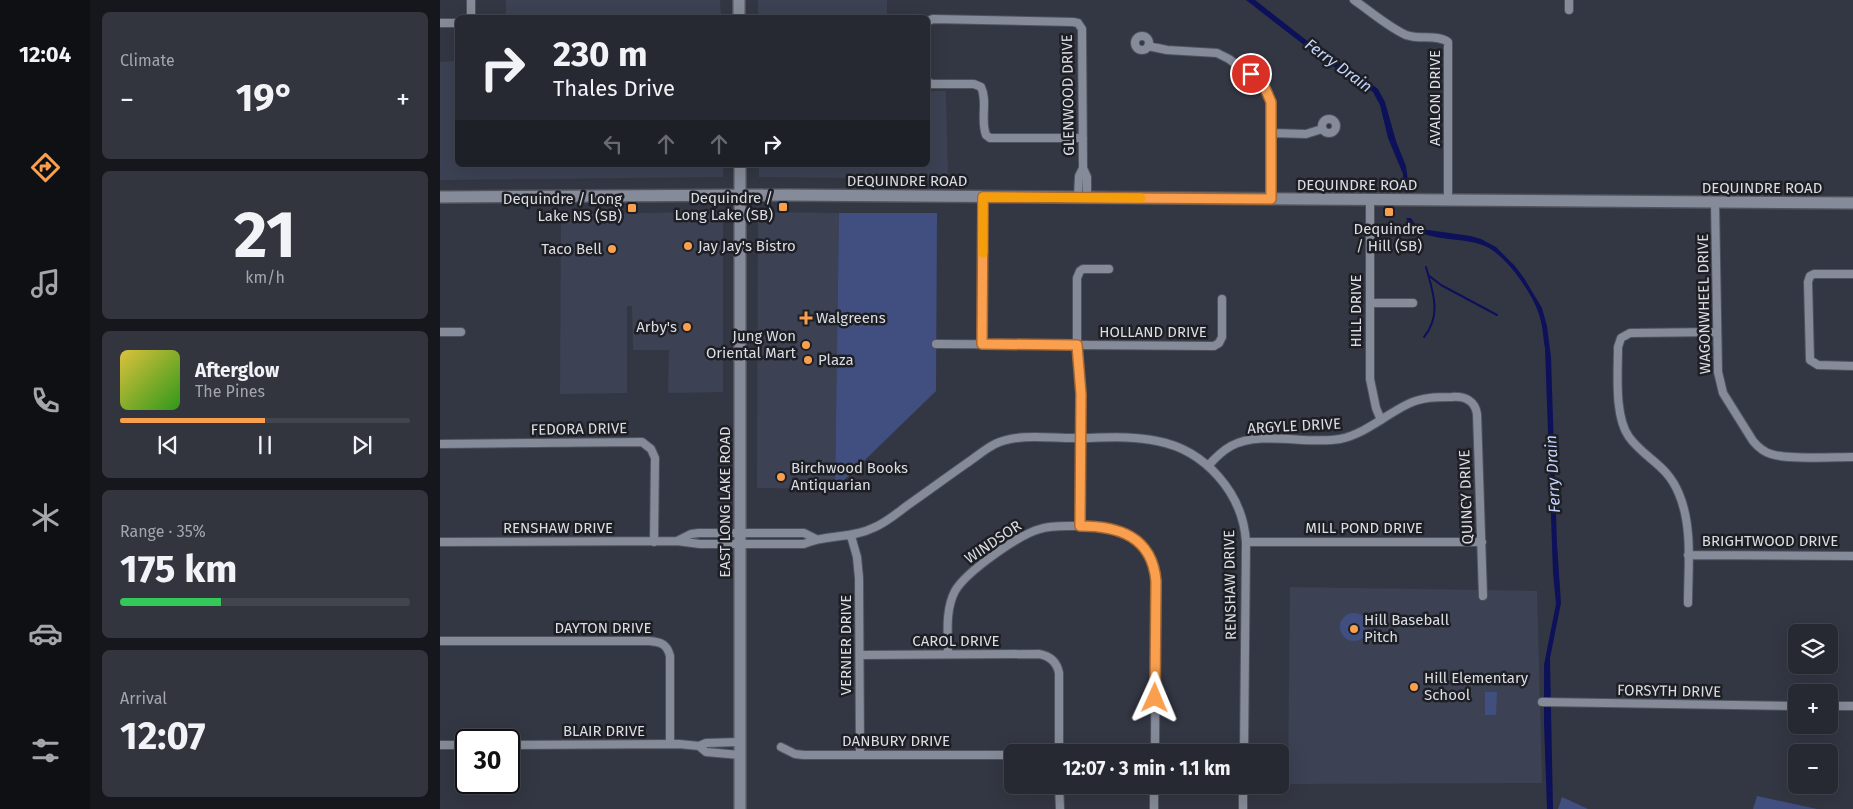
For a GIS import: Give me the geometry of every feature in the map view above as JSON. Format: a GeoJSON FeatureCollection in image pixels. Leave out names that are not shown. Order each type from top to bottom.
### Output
{"type":"FeatureCollection","features":[{"type":"Feature","properties":{"kind":"main road"},"geometry":{"type":"LineString","coordinates":[[739,0],[739,15]]}},
{"type":"Feature","properties":{"kind":"main road","name":"EAST LONG LAKE ROAD"},"geometry":{"type":"LineString","coordinates":[[740,167],[740,809]]}},
{"type":"Feature","properties":{"kind":"main road","name":"DEQUINDRE ROAD"},"geometry":{"type":"LineString","coordinates":[[440,197],[740,195],[1853,203]]}},
{"type":"Feature","properties":{"kind":"street"},"geometry":{"type":"LineString","coordinates":[[471,0],[471,15]]}},
{"type":"Feature","properties":{"kind":"street","name":"AVALON DRIVE"},"geometry":{"type":"LineString","coordinates":[[1354,0],[1403,34],[1418,38],[1440,38],[1448,42],[1448,200]]}},
{"type":"Feature","properties":{"kind":"street"},"geometry":{"type":"LineString","coordinates":[[1569,0],[1569,10]]}},
{"type":"Feature","properties":{"kind":"street","name":"GLENWOOD DRIVE"},"geometry":{"type":"LineString","coordinates":[[930,20],[1078,23],[1082,29],[1083,168],[1087,177],[1083,197]]}},
{"type":"Feature","properties":{"kind":"street"},"geometry":{"type":"LineString","coordinates":[[440,23],[455,24]]}},
{"type":"Feature","properties":{"kind":"street"},"geometry":{"type":"LineString","coordinates":[[1148,46],[1167,50],[1217,53],[1251,74],[1265,88],[1271,102],[1271,199]]}},
{"type":"Feature","properties":{"kind":"street"},"geometry":{"type":"LineString","coordinates":[[930,83],[974,84],[981,87],[984,94],[984,127],[986,135],[990,138],[1083,138]]}},
{"type":"Feature","properties":{"kind":"street"},"geometry":{"type":"LineString","coordinates":[[1272,134],[1306,134],[1322,129]]}},
{"type":"Feature","properties":{"kind":"street"},"geometry":{"type":"LineString","coordinates":[[982,344],[983,197]]}},
{"type":"Feature","properties":{"kind":"street","name":"HILL DRIVE"},"geometry":{"type":"LineString","coordinates":[[1370,200],[1370,380],[1376,408],[1381,420]]}},
{"type":"Feature","properties":{"kind":"street","name":"WAGONWHEEL DRIVE"},"geometry":{"type":"LineString","coordinates":[[1715,202],[1718,372],[1720,387],[1758,447],[1768,453],[1777,456],[1853,457]]}},
{"type":"Feature","properties":{"kind":"street"},"geometry":{"type":"LineString","coordinates":[[1080,526],[1081,394],[1077,345],[1078,274],[1083,269],[1110,269]]}},
{"type":"Feature","properties":{"kind":"street"},"geometry":{"type":"LineString","coordinates":[[1853,274],[1817,274],[1810,276],[1808,282],[1809,357],[1812,363],[1818,365],[1853,366]]}},
{"type":"Feature","properties":{"kind":"street","name":"HOLLAND DRIVE"},"geometry":{"type":"LineString","coordinates":[[936,344],[1210,346],[1219,343],[1222,337],[1222,299]]}},
{"type":"Feature","properties":{"kind":"street"},"geometry":{"type":"LineString","coordinates":[[1370,303],[1413,303]]}},
{"type":"Feature","properties":{"kind":"street"},"geometry":{"type":"LineString","coordinates":[[440,332],[461,332]]}},
{"type":"Feature","properties":{"kind":"street"},"geometry":{"type":"LineString","coordinates":[[1688,604],[1686,516],[1678,492],[1664,470],[1629,437],[1622,422],[1619,406],[1618,344],[1623,336],[1630,333],[1717,332]]}},
{"type":"Feature","properties":{"kind":"street","name":"ARGYLE DRIVE"},"geometry":{"type":"LineString","coordinates":[[1208,466],[1226,448],[1244,441],[1264,439],[1338,440],[1355,435],[1418,400],[1452,396],[1469,400]]}},
{"type":"Feature","properties":{"kind":"street","name":"QUINCY DRIVE"},"geometry":{"type":"LineString","coordinates":[[1469,400],[1476,407],[1477,414],[1483,596]]}},
{"type":"Feature","properties":{"kind":"street","name":"RENSHAW DRIVE"},"geometry":{"type":"LineString","coordinates":[[440,542],[677,541],[690,544],[804,544],[816,538],[851,536],[868,531],[884,523],[995,444],[1019,438],[1137,438],[1159,441],[1183,450],[1208,466],[1220,478],[1235,502],[1242,522],[1246,542],[1244,744]]}},
{"type":"Feature","properties":{"kind":"street","name":"FEDORA DRIVE"},"geometry":{"type":"LineString","coordinates":[[440,444],[642,442],[651,448],[654,458],[654,542]]}},
{"type":"Feature","properties":{"kind":"street","name":"WINDSOR"},"geometry":{"type":"LineString","coordinates":[[948,654],[950,602],[966,577],[1028,533],[1052,526],[1112,528],[1130,536],[1145,550],[1155,570],[1157,589],[1155,744]]}},
{"type":"Feature","properties":{"kind":"street","name":"RENSHAW DRIVE"},"geometry":{"type":"LineString","coordinates":[[677,541],[699,532],[804,533],[816,538]]}},
{"type":"Feature","properties":{"kind":"street","name":"VERNIER DRIVE"},"geometry":{"type":"LineString","coordinates":[[851,536],[857,557],[859,578],[860,755]]}},
{"type":"Feature","properties":{"kind":"street","name":"MILL POND DRIVE"},"geometry":{"type":"LineString","coordinates":[[1246,542],[1482,542]]}},
{"type":"Feature","properties":{"kind":"street","name":"BRIGHTWOOD DRIVE"},"geometry":{"type":"LineString","coordinates":[[1688,555],[1853,556]]}},
{"type":"Feature","properties":{"kind":"street","name":"DAYTON DRIVE"},"geometry":{"type":"LineString","coordinates":[[440,641],[649,641],[663,644],[668,649],[670,656],[670,744]]}},
{"type":"Feature","properties":{"kind":"street","name":"CAROL DRIVE"},"geometry":{"type":"LineString","coordinates":[[860,655],[1039,654],[1051,658],[1059,673],[1059,744]]}},
{"type":"Feature","properties":{"kind":"street","name":"FORSYTH DRIVE"},"geometry":{"type":"LineString","coordinates":[[1543,702],[1788,706]]}},
{"type":"Feature","properties":{"kind":"street"},"geometry":{"type":"LineString","coordinates":[[1838,706],[1853,706]]}},
{"type":"Feature","properties":{"kind":"street","name":"BLAIR DRIVE"},"geometry":{"type":"LineString","coordinates":[[520,745],[670,744],[699,746],[706,742],[740,742]]}},
{"type":"Feature","properties":{"kind":"street"},"geometry":{"type":"LineString","coordinates":[[440,745],[455,745]]}},
{"type":"Feature","properties":{"kind":"street","name":"BLAIR DRIVE"},"geometry":{"type":"LineString","coordinates":[[699,746],[706,752],[740,755]]}},
{"type":"Feature","properties":{"kind":"street","name":"DANBURY DRIVE"},"geometry":{"type":"LineString","coordinates":[[781,747],[795,754],[804,755],[1004,754]]}},
{"type":"Feature","properties":{"kind":"street"},"geometry":{"type":"LineString","coordinates":[[1060,794],[1060,809]]}},
{"type":"Feature","properties":{"kind":"street"},"geometry":{"type":"LineString","coordinates":[[1154,794],[1154,809]]}},
{"type":"Feature","properties":{"kind":"street"},"geometry":{"type":"LineString","coordinates":[[1243,794],[1243,809]]}},
{"type":"Feature","properties":{"kind":"shaded area"},"geometry":{"type":"Polygon","coordinates":[[[506,0],[720,0],[721,15],[506,15],[506,0]]]}},
{"type":"Feature","properties":{"kind":"shaded area"},"geometry":{"type":"Polygon","coordinates":[[[758,0],[887,0],[887,15],[758,15],[758,0]]]}},
{"type":"Feature","properties":{"kind":"shaded area"},"geometry":{"type":"Polygon","coordinates":[[[455,61],[455,167],[723,167],[723,177],[440,180],[440,62],[455,61]]]}},
{"type":"Feature","properties":{"kind":"shaded area"},"geometry":{"type":"Polygon","coordinates":[[[930,91],[946,91],[948,179],[759,177],[759,167],[930,167],[930,91]]]}},
{"type":"Feature","properties":{"kind":"shaded area"},"geometry":{"type":"Polygon","coordinates":[[[723,212],[723,392],[668,393],[669,350],[633,350],[632,306],[627,306],[627,393],[560,394],[561,214],[723,212]]]}},
{"type":"Feature","properties":{"kind":"shaded area"},"geometry":{"type":"Polygon","coordinates":[[[758,212],[839,213],[835,489],[757,488],[758,212]]]}},
{"type":"Feature","properties":{"kind":"shaded area"},"geometry":{"type":"Polygon","coordinates":[[[839,213],[937,213],[936,391],[835,489],[839,213]]]}},
{"type":"Feature","properties":{"kind":"shaded area","name":"Hill Elementary School"},"geometry":{"type":"Polygon","coordinates":[[[1290,587],[1537,591],[1542,783],[1289,784],[1290,587]]]}},
{"type":"Feature","properties":{"kind":"shaded area","name":"Hill Baseball Pitch"},"geometry":{"type":"Polygon","coordinates":[[[1354,613],[1364,617],[1368,627],[1364,637],[1354,641],[1344,637],[1340,627],[1344,617],[1354,613]]]}},
{"type":"Feature","properties":{"kind":"shaded area"},"geometry":{"type":"Polygon","coordinates":[[[1485,692],[1497,692],[1496,715],[1485,715],[1485,692]]]}},
{"type":"Feature","properties":{"kind":"shaded area"},"geometry":{"type":"Polygon","coordinates":[[[1757,796],[1817,809],[1753,809],[1757,796]]]}},
{"type":"Feature","properties":{"kind":"shaded area"},"geometry":{"type":"Polygon","coordinates":[[[1562,797],[1588,809],[1558,809],[1562,797]]]}},
{"type":"Feature","properties":{"kind":"water","name":"Ferry Drain"},"geometry":{"type":"Polygon","coordinates":[[[1246,0],[1255,0],[1310,43],[1378,89],[1385,102],[1396,141],[1406,166],[1408,181],[1403,181],[1403,174],[1388,138],[1380,105],[1373,92],[1322,59],[1246,0]]]}},
{"type":"Feature","properties":{"kind":"water","name":"Ferry Drain"},"geometry":{"type":"Polygon","coordinates":[[[1406,218],[1411,218],[1417,227],[1421,229],[1471,236],[1496,247],[1524,278],[1542,308],[1547,326],[1551,357],[1557,544],[1561,603],[1550,658],[1553,809],[1547,809],[1544,665],[1556,604],[1553,573],[1545,348],[1541,321],[1526,288],[1502,258],[1493,251],[1475,243],[1430,236],[1412,227],[1406,218]]]}},
{"type":"Feature","properties":{"kind":"waterway"},"geometry":{"type":"LineString","coordinates":[[1424,337],[1430,329],[1434,312],[1433,294],[1426,267]]}},
{"type":"Feature","properties":{"kind":"waterway"},"geometry":{"type":"LineString","coordinates":[[1428,275],[1441,285],[1497,315]]}},
{"type":"Feature","properties":{"kind":"slow traffic"},"geometry":{"type":"LineString","coordinates":[[983,253],[983,197],[1141,198]]}},
{"type":"Feature","properties":{"kind":"place","name":"Dequindre / Long Lake (SB)"},"geometry":{"type":"Point","coordinates":[783,207]}},
{"type":"Feature","properties":{"kind":"place","name":"Dequindre / Long Lake NS (SB)"},"geometry":{"type":"Point","coordinates":[632,208]}},
{"type":"Feature","properties":{"kind":"place","name":"Dequindre / Hill (SB)"},"geometry":{"type":"Point","coordinates":[1389,212]}},
{"type":"Feature","properties":{"kind":"place","name":"Jay Jay's Bistro"},"geometry":{"type":"Point","coordinates":[688,246]}},
{"type":"Feature","properties":{"kind":"place","name":"Taco Bell"},"geometry":{"type":"Point","coordinates":[612,249]}},
{"type":"Feature","properties":{"kind":"place","name":"Walgreens"},"geometry":{"type":"Point","coordinates":[806,318]}},
{"type":"Feature","properties":{"kind":"place","name":"Arby's"},"geometry":{"type":"Point","coordinates":[687,327]}},
{"type":"Feature","properties":{"kind":"place","name":"Jung Won Oriental Mart"},"geometry":{"type":"Point","coordinates":[806,345]}},
{"type":"Feature","properties":{"kind":"place","name":"Plaza"},"geometry":{"type":"Point","coordinates":[808,360]}},
{"type":"Feature","properties":{"kind":"place","name":"Birchwood Books Antiquarian"},"geometry":{"type":"Point","coordinates":[781,477]}},
{"type":"Feature","properties":{"kind":"place","name":"Hill Baseball Pitch"},"geometry":{"type":"Point","coordinates":[1354,629]}},
{"type":"Feature","properties":{"kind":"place","name":"Hill Elementary School"},"geometry":{"type":"Point","coordinates":[1414,687]}},
{"type":"Feature","properties":{"kind":"route"},"geometry":{"type":"LineString","coordinates":[[1155,698],[1156,581],[1152,563],[1140,544],[1124,533],[1112,528],[1080,526],[1081,394],[1077,345],[982,344],[983,197],[1271,199],[1271,102],[1265,88],[1251,74]]}}]}
